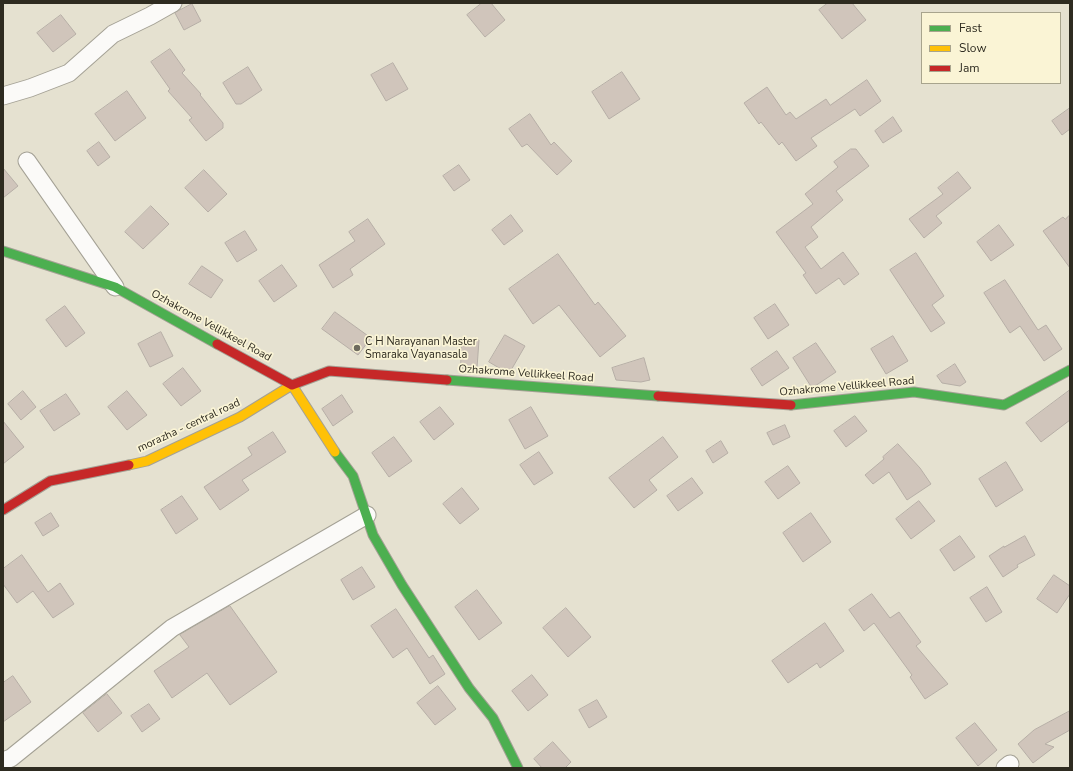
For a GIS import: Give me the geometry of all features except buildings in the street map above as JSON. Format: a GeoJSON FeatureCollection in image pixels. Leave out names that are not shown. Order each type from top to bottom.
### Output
{"type":"FeatureCollection","features":[{"type":"Feature","properties":{"kind":"main road","name":"Ozhakrome Vellikkeel Road"},"geometry":{"type":"LineString","coordinates":[[3,251],[116,287],[292,385],[329,371],[786,406],[914,392],[1004,405],[1070,370]]}},
{"type":"Feature","properties":{"kind":"main road","name":"morazha - central road"},"geometry":{"type":"LineString","coordinates":[[3,510],[50,481],[147,461],[240,417],[292,385]]}},
{"type":"Feature","properties":{"kind":"main road"},"geometry":{"type":"LineString","coordinates":[[292,385],[332,448],[353,476],[374,535],[402,585],[469,688],[493,718],[518,768]]}},
{"type":"Feature","properties":{"kind":"street"},"geometry":{"type":"LineString","coordinates":[[3,96],[30,88],[68,73],[113,34],[150,16],[172,3]]}},
{"type":"Feature","properties":{"kind":"street"},"geometry":{"type":"LineString","coordinates":[[27,160],[116,287]]}},
{"type":"Feature","properties":{"kind":"street"},"geometry":{"type":"LineString","coordinates":[[10,762],[172,628],[367,515]]}},
{"type":"Feature","properties":{"kind":"traffic: fast"},"geometry":{"type":"LineString","coordinates":[[3,251],[115,287],[217,344]]}},
{"type":"Feature","properties":{"kind":"traffic: fast"},"geometry":{"type":"LineString","coordinates":[[791,405],[914,392],[1004,405],[1070,370]]}},
{"type":"Feature","properties":{"kind":"traffic: fast"},"geometry":{"type":"LineString","coordinates":[[447,380],[658,396]]}},
{"type":"Feature","properties":{"kind":"traffic: fast"},"geometry":{"type":"LineString","coordinates":[[335,452],[353,476],[373,535],[402,585],[469,688],[493,718],[518,768]]}},
{"type":"Feature","properties":{"kind":"traffic: slow"},"geometry":{"type":"LineString","coordinates":[[129,465],[147,461],[240,417],[292,385],[335,452]]}},
{"type":"Feature","properties":{"kind":"traffic: jam"},"geometry":{"type":"LineString","coordinates":[[217,344],[292,385],[329,371],[447,380]]}},
{"type":"Feature","properties":{"kind":"traffic: jam"},"geometry":{"type":"LineString","coordinates":[[658,396],[791,405]]}},
{"type":"Feature","properties":{"kind":"traffic: jam"},"geometry":{"type":"LineString","coordinates":[[3,510],[50,481],[129,465]]}},
{"type":"Feature","properties":{"kind":"place","name":"C H Narayanan Master Smaraka Vayanasala"},"geometry":{"type":"Point","coordinates":[357,348]}}]}
